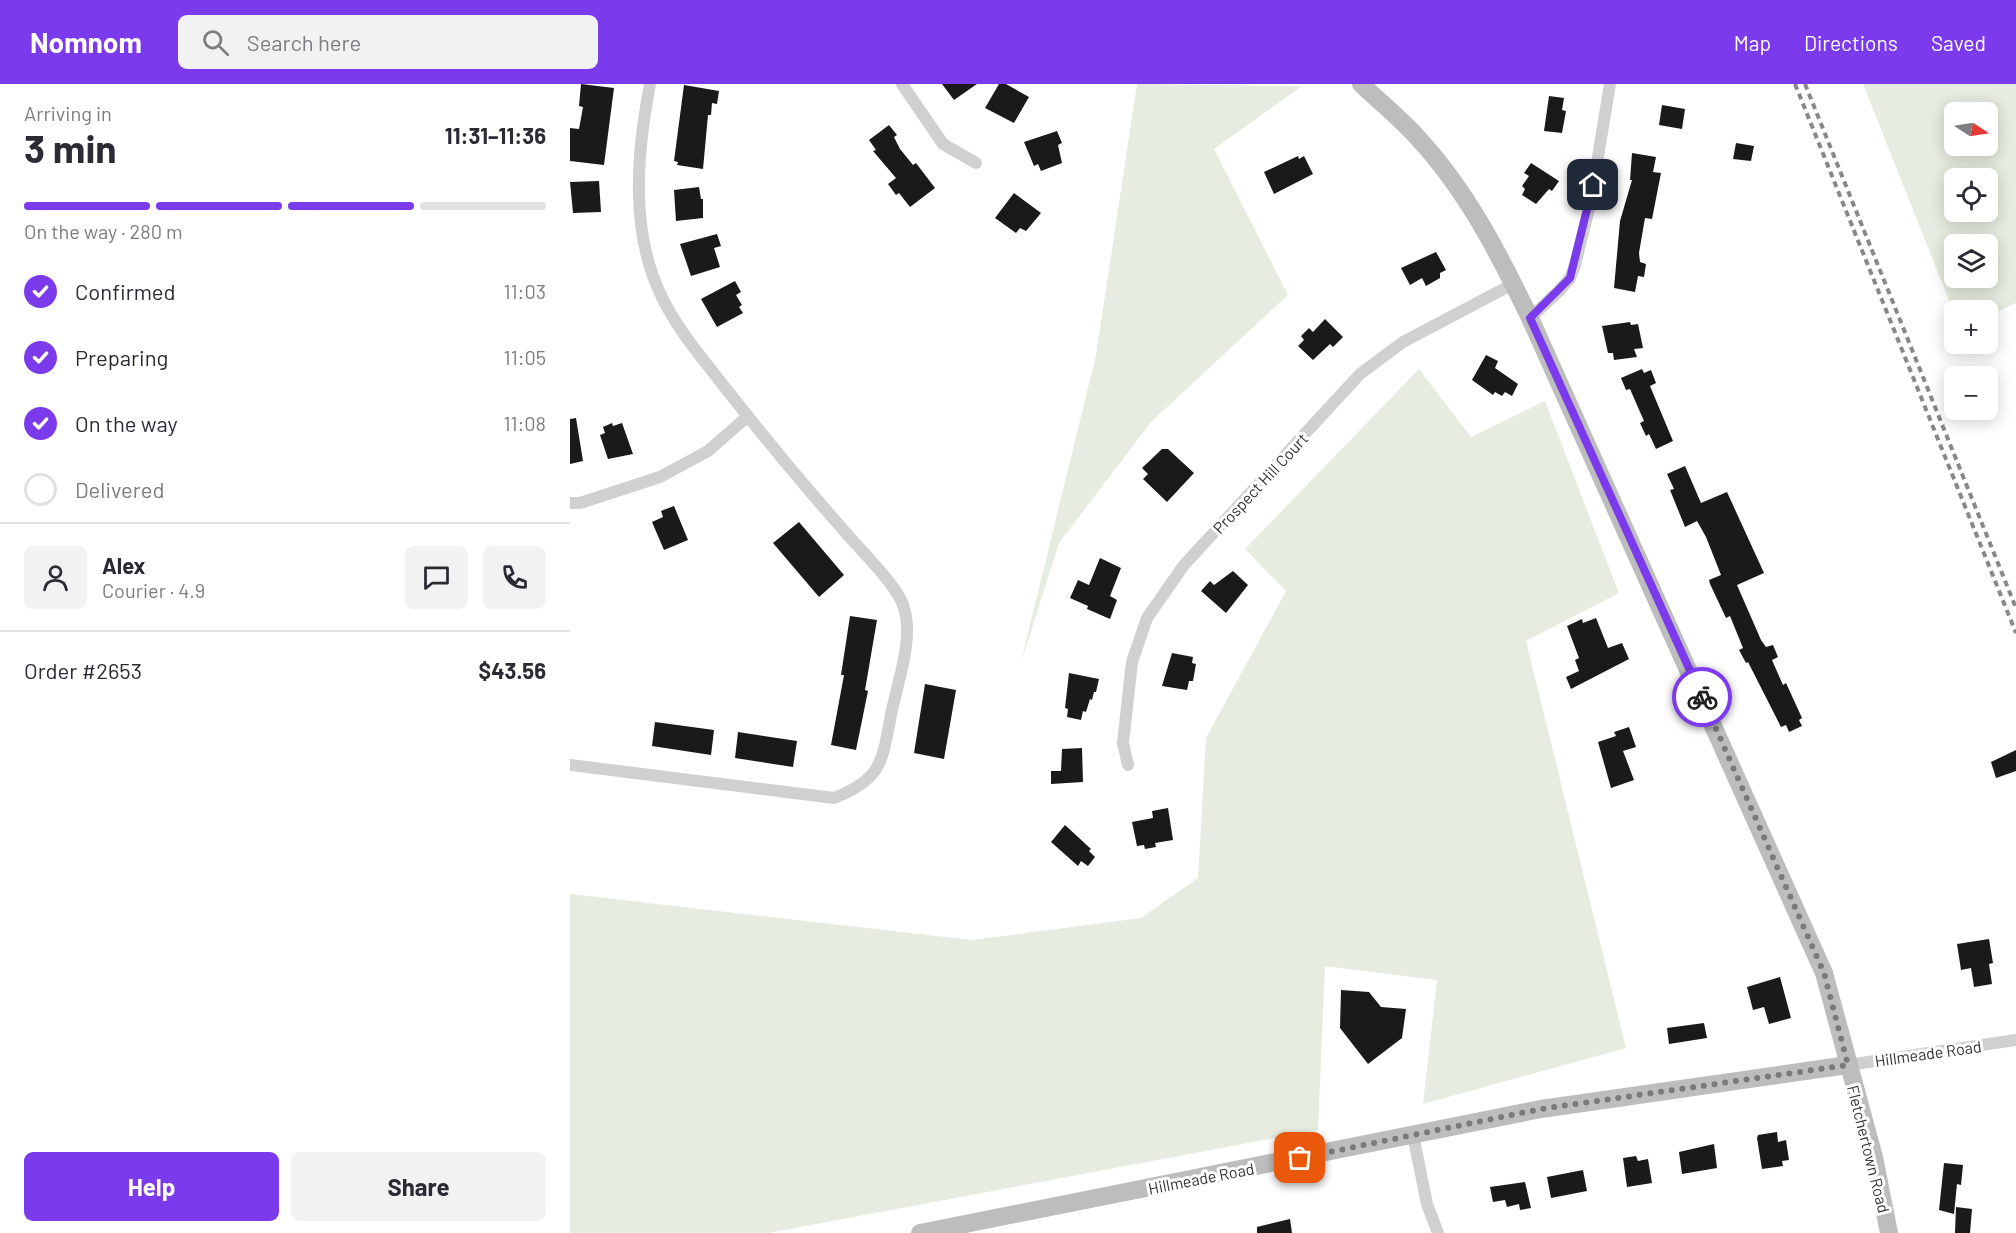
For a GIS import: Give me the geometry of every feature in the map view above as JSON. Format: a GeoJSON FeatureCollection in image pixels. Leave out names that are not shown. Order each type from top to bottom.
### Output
{"type":"FeatureCollection","features":[{"type":"Feature","properties":{"kind":"street"},"geometry":{"type":"LineString","coordinates":[[570,765],[834,798],[857,789],[874,775],[884,752],[907,636],[904,607],[889,583],[782,460],[677,327],[659,291],[643,241],[639,182],[650,84]]}},
{"type":"Feature","properties":{"kind":"street"},"geometry":{"type":"LineString","coordinates":[[902,84],[943,144],[976,163]]}},
{"type":"Feature","properties":{"kind":"street","name":"Fletchertown Road"},"geometry":{"type":"LineString","coordinates":[[1361,84],[1418,138],[1445,170],[1487,233],[1530,318],[1824,973],[1874,1157],[1889,1233]]}},
{"type":"Feature","properties":{"kind":"street"},"geometry":{"type":"LineString","coordinates":[[1530,318],[1559,291],[1570,278],[1575,265],[1590,205],[1610,84]]}},
{"type":"Feature","properties":{"kind":"street","name":"Prospect Hill Court"},"geometry":{"type":"LineString","coordinates":[[1128,765],[1123,742],[1132,662],[1147,618],[1184,565],[1360,374],[1403,342],[1514,284]]}},
{"type":"Feature","properties":{"kind":"street"},"geometry":{"type":"LineString","coordinates":[[570,503],[580,503],[660,477],[708,452],[748,416]]}},
{"type":"Feature","properties":{"kind":"street","name":"Hillmeade Road"},"geometry":{"type":"LineString","coordinates":[[920,1233],[1594,1101],[2016,1040]]}},
{"type":"Feature","properties":{"kind":"street"},"geometry":{"type":"LineString","coordinates":[[1413,1135],[1427,1204],[1438,1233]]}},
{"type":"Feature","properties":{"kind":"shaded area"},"geometry":{"type":"Polygon","coordinates":[[[1137,84],[1302,86],[1214,149],[1288,295],[1151,422],[1059,543],[1020,666],[1096,355],[1137,84]]]}},
{"type":"Feature","properties":{"kind":"shaded area"},"geometry":{"type":"Polygon","coordinates":[[[1863,84],[2016,84],[2016,303],[1998,311],[1998,300],[1949,300],[1944,288],[1998,288],[1998,234],[1944,234],[1944,288],[1863,84]]]}},
{"type":"Feature","properties":{"kind":"shaded area"},"geometry":{"type":"Polygon","coordinates":[[[1419,369],[1471,437],[1545,401],[1619,593],[1526,641],[1626,1048],[1423,1104],[1437,980],[1325,966],[1318,1130],[768,1233],[570,1233],[570,894],[972,940],[1141,918],[1198,878],[1206,738],[1286,591],[1245,549],[1419,369]]]}},
{"type":"Feature","properties":{"kind":"building"},"geometry":{"type":"Polygon","coordinates":[[[581,84],[614,88],[604,165],[570,161],[570,128],[579,129],[583,107],[579,106],[581,84]]]}},
{"type":"Feature","properties":{"kind":"building"},"geometry":{"type":"Polygon","coordinates":[[[942,84],[977,84],[954,100],[942,84]]]}},
{"type":"Feature","properties":{"kind":"building"},"geometry":{"type":"Polygon","coordinates":[[[999,84],[1006,84],[1029,97],[1014,123],[985,108],[999,84]]]}},
{"type":"Feature","properties":{"kind":"building"},"geometry":{"type":"Polygon","coordinates":[[[684,85],[719,91],[717,104],[712,103],[711,115],[708,115],[703,169],[677,165],[678,162],[674,161],[684,85]]]}},
{"type":"Feature","properties":{"kind":"building"},"geometry":{"type":"Polygon","coordinates":[[[1549,96],[1564,98],[1562,110],[1566,111],[1562,133],[1544,131],[1549,96]]]}},
{"type":"Feature","properties":{"kind":"building"},"geometry":{"type":"Polygon","coordinates":[[[1662,105],[1685,109],[1682,129],[1659,125],[1662,105]]]}},
{"type":"Feature","properties":{"kind":"building"},"geometry":{"type":"Polygon","coordinates":[[[889,125],[897,135],[894,137],[900,149],[913,165],[916,163],[935,188],[910,207],[899,193],[896,195],[888,184],[896,178],[873,151],[876,150],[869,140],[889,125]]]}},
{"type":"Feature","properties":{"kind":"building"},"geometry":{"type":"Polygon","coordinates":[[[1057,131],[1062,143],[1058,145],[1062,163],[1041,171],[1038,164],[1034,166],[1024,142],[1057,131]]]}},
{"type":"Feature","properties":{"kind":"building"},"geometry":{"type":"Polygon","coordinates":[[[1736,143],[1754,146],[1751,161],[1733,159],[1736,143]]]}},
{"type":"Feature","properties":{"kind":"building"},"geometry":{"type":"Polygon","coordinates":[[[1632,153],[1656,157],[1653,172],[1661,173],[1652,219],[1645,218],[1639,253],[1640,262],[1646,264],[1644,277],[1638,276],[1635,292],[1614,288],[1620,221],[1632,180],[1630,180],[1632,153]]]}},
{"type":"Feature","properties":{"kind":"building"},"geometry":{"type":"Polygon","coordinates":[[[1298,156],[1299,159],[1304,156],[1313,174],[1274,194],[1264,172],[1298,156]]]}},
{"type":"Feature","properties":{"kind":"building"},"geometry":{"type":"Polygon","coordinates":[[[1531,163],[1559,181],[1552,191],[1549,189],[1536,204],[1522,195],[1525,189],[1522,186],[1529,176],[1524,173],[1531,163]]]}},
{"type":"Feature","properties":{"kind":"building"},"geometry":{"type":"Polygon","coordinates":[[[599,181],[601,212],[573,213],[570,182],[599,181]]]}},
{"type":"Feature","properties":{"kind":"building"},"geometry":{"type":"Polygon","coordinates":[[[699,187],[701,199],[703,199],[703,218],[676,221],[674,190],[699,187]]]}},
{"type":"Feature","properties":{"kind":"building"},"geometry":{"type":"Polygon","coordinates":[[[1014,193],[1041,213],[1026,231],[1020,228],[1016,233],[995,218],[1014,193]]]}},
{"type":"Feature","properties":{"kind":"building"},"geometry":{"type":"Polygon","coordinates":[[[717,234],[721,246],[714,248],[720,267],[691,276],[680,244],[717,234]]]}},
{"type":"Feature","properties":{"kind":"building"},"geometry":{"type":"Polygon","coordinates":[[[1436,252],[1446,270],[1440,273],[1440,278],[1426,286],[1422,278],[1410,285],[1401,268],[1436,252]]]}},
{"type":"Feature","properties":{"kind":"building"},"geometry":{"type":"Polygon","coordinates":[[[735,281],[741,292],[736,295],[742,305],[739,307],[743,313],[717,327],[701,299],[735,281]]]}},
{"type":"Feature","properties":{"kind":"building"},"geometry":{"type":"Polygon","coordinates":[[[1325,319],[1343,337],[1333,347],[1330,344],[1313,360],[1298,346],[1304,340],[1301,336],[1309,328],[1313,332],[1325,319]]]}},
{"type":"Feature","properties":{"kind":"building"},"geometry":{"type":"Polygon","coordinates":[[[1630,322],[1631,325],[1638,324],[1643,348],[1634,349],[1637,357],[1614,360],[1613,353],[1608,353],[1602,326],[1630,322]]]}},
{"type":"Feature","properties":{"kind":"building"},"geometry":{"type":"Polygon","coordinates":[[[1486,355],[1498,361],[1495,368],[1518,384],[1512,396],[1505,392],[1502,396],[1495,392],[1493,395],[1472,380],[1486,355]]]}},
{"type":"Feature","properties":{"kind":"building"},"geometry":{"type":"Polygon","coordinates":[[[1642,369],[1644,373],[1651,370],[1656,383],[1650,386],[1673,441],[1656,449],[1649,434],[1646,436],[1640,423],[1644,421],[1630,389],[1626,390],[1621,378],[1642,369]]]}},
{"type":"Feature","properties":{"kind":"building"},"geometry":{"type":"Polygon","coordinates":[[[576,418],[583,461],[570,464],[570,419],[576,418]]]}},
{"type":"Feature","properties":{"kind":"building"},"geometry":{"type":"Polygon","coordinates":[[[612,423],[613,426],[622,423],[633,454],[608,459],[600,435],[605,433],[603,427],[612,423]]]}},
{"type":"Feature","properties":{"kind":"building"},"geometry":{"type":"Polygon","coordinates":[[[1162,449],[1168,449],[1194,473],[1167,502],[1143,479],[1148,474],[1142,468],[1162,449]]]}},
{"type":"Feature","properties":{"kind":"building"},"geometry":{"type":"Polygon","coordinates":[[[1685,466],[1701,503],[1727,492],[1764,573],[1737,585],[1761,640],[1766,647],[1773,645],[1778,657],[1772,660],[1783,685],[1786,683],[1802,718],[1799,720],[1802,726],[1789,732],[1786,725],[1781,727],[1748,662],[1746,663],[1739,650],[1743,648],[1730,616],[1726,618],[1710,584],[1709,580],[1721,575],[1706,537],[1697,521],[1685,527],[1670,490],[1674,489],[1667,474],[1685,466]]]}},
{"type":"Feature","properties":{"kind":"building"},"geometry":{"type":"Polygon","coordinates":[[[674,506],[688,540],[664,550],[652,522],[663,517],[661,511],[674,506]]]}},
{"type":"Feature","properties":{"kind":"building"},"geometry":{"type":"Polygon","coordinates":[[[799,522],[844,575],[819,597],[773,543],[799,522]]]}},
{"type":"Feature","properties":{"kind":"building"},"geometry":{"type":"Polygon","coordinates":[[[1100,558],[1121,568],[1110,596],[1117,600],[1110,619],[1087,609],[1088,606],[1070,598],[1078,580],[1089,585],[1100,558]]]}},
{"type":"Feature","properties":{"kind":"building"},"geometry":{"type":"Polygon","coordinates":[[[1233,571],[1248,585],[1226,613],[1201,591],[1210,581],[1214,585],[1233,571]]]}},
{"type":"Feature","properties":{"kind":"building"},"geometry":{"type":"Polygon","coordinates":[[[850,616],[877,620],[865,690],[868,691],[856,750],[831,745],[844,675],[841,675],[850,616]]]}},
{"type":"Feature","properties":{"kind":"building"},"geometry":{"type":"Polygon","coordinates":[[[1596,618],[1608,648],[1622,643],[1629,659],[1571,689],[1566,677],[1579,671],[1575,660],[1579,658],[1567,626],[1582,619],[1583,623],[1596,618]]]}},
{"type":"Feature","properties":{"kind":"building"},"geometry":{"type":"Polygon","coordinates":[[[1172,653],[1193,657],[1192,663],[1196,664],[1193,681],[1189,681],[1187,690],[1162,686],[1172,653]]]}},
{"type":"Feature","properties":{"kind":"building"},"geometry":{"type":"Polygon","coordinates":[[[1069,673],[1099,679],[1096,692],[1092,700],[1090,699],[1086,712],[1083,711],[1081,720],[1067,717],[1068,709],[1065,708],[1069,673]]]}},
{"type":"Feature","properties":{"kind":"building"},"geometry":{"type":"Polygon","coordinates":[[[925,684],[956,690],[944,759],[914,753],[925,684]]]}},
{"type":"Feature","properties":{"kind":"building"},"geometry":{"type":"Polygon","coordinates":[[[655,722],[714,730],[711,755],[652,746],[655,722]]]}},
{"type":"Feature","properties":{"kind":"building"},"geometry":{"type":"Polygon","coordinates":[[[1629,727],[1636,747],[1623,751],[1634,780],[1611,788],[1598,742],[1616,736],[1614,732],[1629,727]]]}},
{"type":"Feature","properties":{"kind":"building"},"geometry":{"type":"Polygon","coordinates":[[[738,732],[797,741],[793,767],[735,758],[738,732]]]}},
{"type":"Feature","properties":{"kind":"building"},"geometry":{"type":"Polygon","coordinates":[[[1082,748],[1083,782],[1051,784],[1051,771],[1061,771],[1062,749],[1082,748]]]}},
{"type":"Feature","properties":{"kind":"building"},"geometry":{"type":"Polygon","coordinates":[[[2016,750],[2016,771],[1996,778],[1991,762],[2016,750]]]}},
{"type":"Feature","properties":{"kind":"building"},"geometry":{"type":"Polygon","coordinates":[[[1168,808],[1173,840],[1155,843],[1156,847],[1145,849],[1144,845],[1137,846],[1132,822],[1153,818],[1152,811],[1168,808]]]}},
{"type":"Feature","properties":{"kind":"building"},"geometry":{"type":"Polygon","coordinates":[[[1065,825],[1091,849],[1089,851],[1095,857],[1088,866],[1081,861],[1078,866],[1051,842],[1065,825]]]}},
{"type":"Feature","properties":{"kind":"building"},"geometry":{"type":"Polygon","coordinates":[[[1989,939],[1993,963],[1989,964],[1992,984],[1974,987],[1971,968],[1961,970],[1957,944],[1989,939]]]}},
{"type":"Feature","properties":{"kind":"building"},"geometry":{"type":"Polygon","coordinates":[[[1780,977],[1791,1018],[1769,1024],[1764,1007],[1753,1010],[1747,987],[1780,977]]]}},
{"type":"Feature","properties":{"kind":"building"},"geometry":{"type":"Polygon","coordinates":[[[1341,990],[1369,992],[1381,1007],[1406,1009],[1402,1038],[1368,1064],[1340,1028],[1341,990]]]}},
{"type":"Feature","properties":{"kind":"building"},"geometry":{"type":"Polygon","coordinates":[[[1704,1023],[1707,1038],[1669,1044],[1667,1028],[1704,1023]]]}},
{"type":"Feature","properties":{"kind":"building"},"geometry":{"type":"Polygon","coordinates":[[[1777,1132],[1778,1142],[1786,1140],[1789,1160],[1782,1161],[1783,1166],[1762,1169],[1758,1135],[1777,1132]]]}},
{"type":"Feature","properties":{"kind":"building"},"geometry":{"type":"Polygon","coordinates":[[[1714,1144],[1717,1168],[1682,1174],[1679,1152],[1714,1144]]]}},
{"type":"Feature","properties":{"kind":"building"},"geometry":{"type":"Polygon","coordinates":[[[1636,1156],[1638,1161],[1648,1159],[1652,1183],[1627,1187],[1623,1158],[1636,1156]]]}},
{"type":"Feature","properties":{"kind":"building"},"geometry":{"type":"Polygon","coordinates":[[[1944,1163],[1963,1165],[1961,1185],[1957,1184],[1954,1214],[1939,1210],[1944,1163]]]}},
{"type":"Feature","properties":{"kind":"building"},"geometry":{"type":"Polygon","coordinates":[[[1583,1170],[1587,1191],[1551,1198],[1547,1177],[1583,1170]]]}},
{"type":"Feature","properties":{"kind":"building"},"geometry":{"type":"Polygon","coordinates":[[[1525,1182],[1531,1208],[1520,1210],[1519,1204],[1507,1207],[1505,1200],[1493,1202],[1490,1187],[1525,1182]]]}},
{"type":"Feature","properties":{"kind":"building"},"geometry":{"type":"Polygon","coordinates":[[[1956,1207],[1972,1209],[1970,1233],[1955,1233],[1956,1207]]]}},
{"type":"Feature","properties":{"kind":"building"},"geometry":{"type":"Polygon","coordinates":[[[1290,1219],[1292,1233],[1257,1233],[1257,1227],[1290,1219]]]}},
{"type":"Feature","properties":{"kind":"railway"},"geometry":{"type":"LineString","coordinates":[[1795,84],[2016,633]]}},
{"type":"Feature","properties":{"kind":"railway"},"geometry":{"type":"LineString","coordinates":[[1805,84],[2016,608]]}},
{"type":"Feature","properties":{"kind":"way so far"},"geometry":{"type":"LineString","coordinates":[[1300,1158],[1541,1109],[1848,1065],[1824,973],[1702,697]]}},
{"type":"Feature","properties":{"kind":"route"},"geometry":{"type":"LineString","coordinates":[[1593,185],[1590,205],[1570,278],[1530,318],[1702,697]]}}]}
